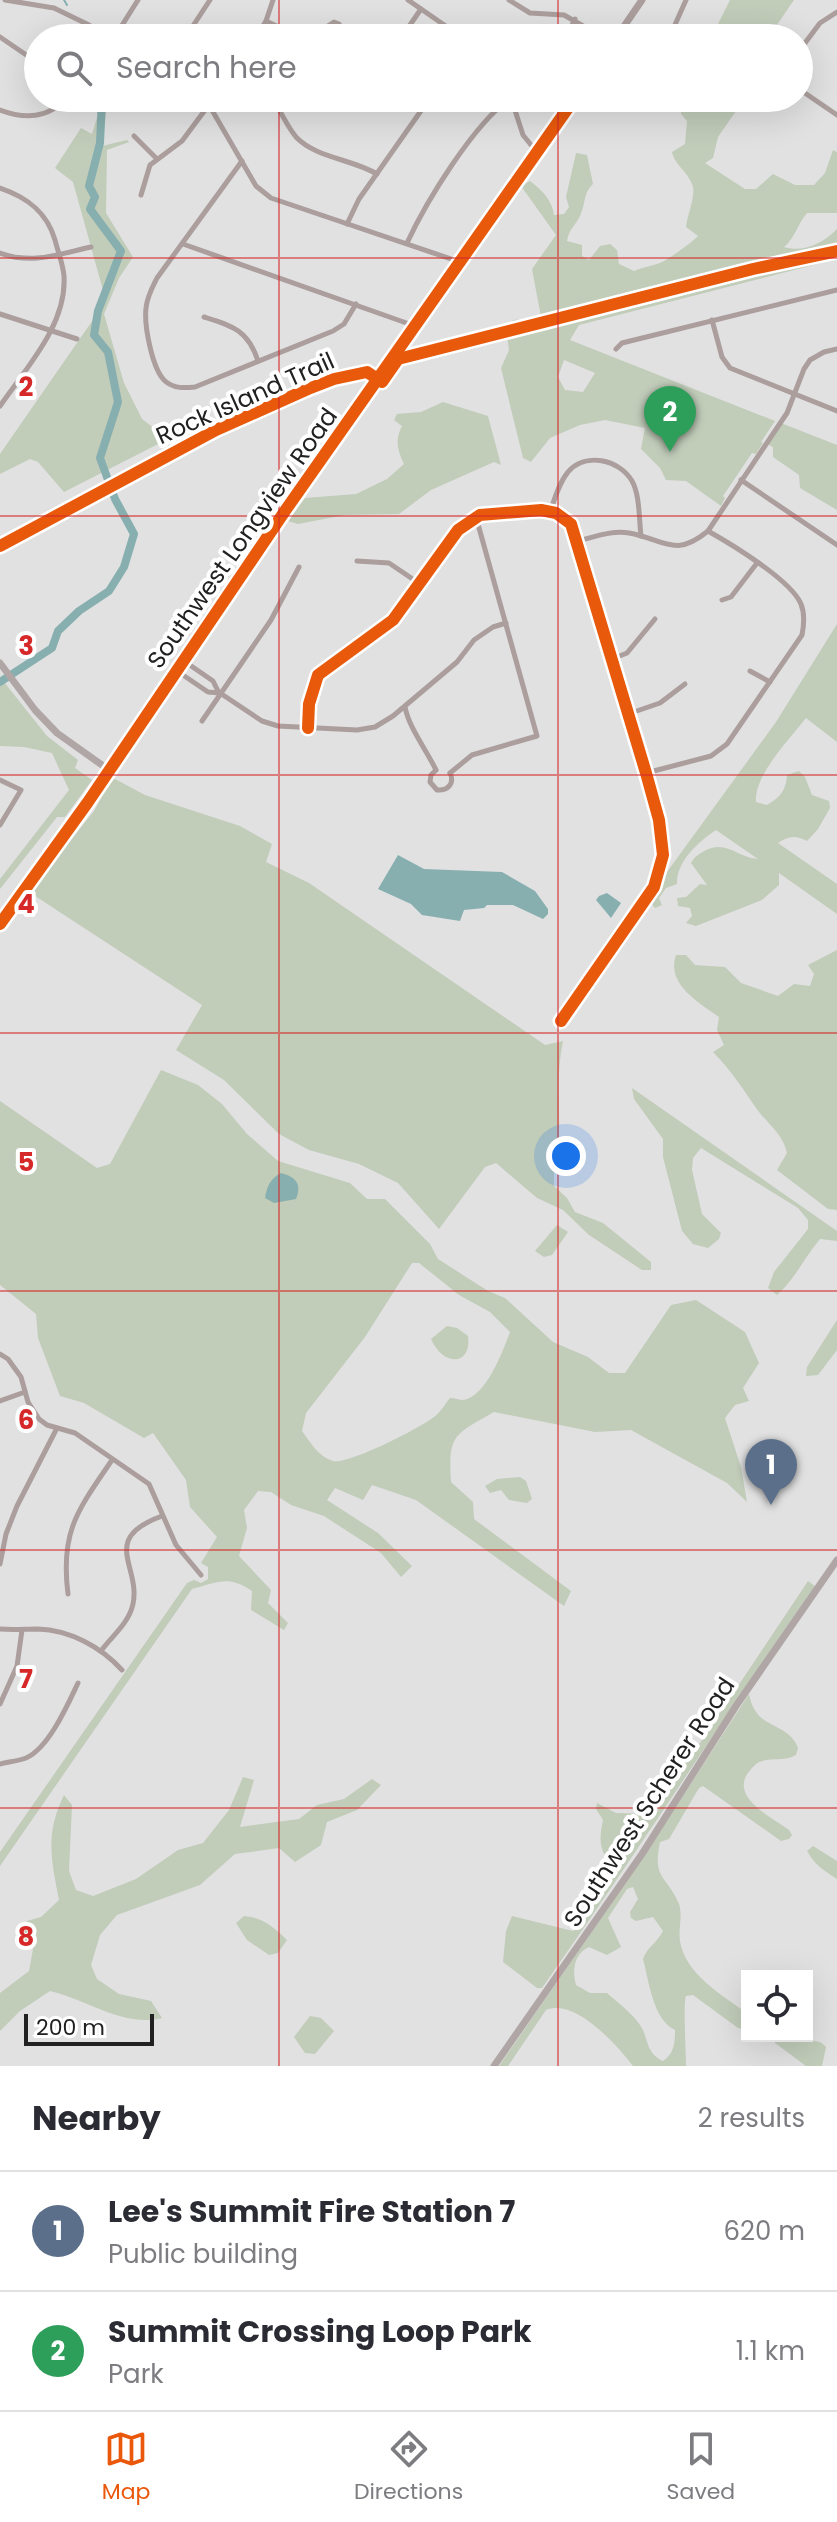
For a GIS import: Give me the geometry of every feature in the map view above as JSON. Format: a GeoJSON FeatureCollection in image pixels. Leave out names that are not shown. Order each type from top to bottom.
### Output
{"type":"FeatureCollection","features":[{"type":"Feature","properties":{"kind":"main road"},"geometry":{"type":"LineString","coordinates":[[0,663],[57,733],[109,770]]}},
{"type":"Feature","properties":{"kind":"main road","name":"Southwest Scherer Road"},"geometry":{"type":"LineString","coordinates":[[494,2066],[642,1854],[736,1706],[837,1560]]}},
{"type":"Feature","properties":{"kind":"street"},"geometry":{"type":"LineString","coordinates":[[5,0],[54,8],[87,24]]}},
{"type":"Feature","properties":{"kind":"street"},"geometry":{"type":"LineString","coordinates":[[123,24],[138,0]]}},
{"type":"Feature","properties":{"kind":"street"},"geometry":{"type":"LineString","coordinates":[[194,24],[210,0]]}},
{"type":"Feature","properties":{"kind":"street"},"geometry":{"type":"LineString","coordinates":[[264,24],[273,0]]}},
{"type":"Feature","properties":{"kind":"street"},"geometry":{"type":"LineString","coordinates":[[408,0],[443,24]]}},
{"type":"Feature","properties":{"kind":"street"},"geometry":{"type":"LineString","coordinates":[[509,0],[530,13],[564,15],[583,24]]}},
{"type":"Feature","properties":{"kind":"street"},"geometry":{"type":"LineString","coordinates":[[626,24],[642,0]]}},
{"type":"Feature","properties":{"kind":"street"},"geometry":{"type":"LineString","coordinates":[[675,24],[686,0]]}},
{"type":"Feature","properties":{"kind":"street"},"geometry":{"type":"LineString","coordinates":[[411,24],[422,9]]}},
{"type":"Feature","properties":{"kind":"street"},"geometry":{"type":"LineString","coordinates":[[813,32],[820,23],[837,12]]}},
{"type":"Feature","properties":{"kind":"street"},"geometry":{"type":"LineString","coordinates":[[573,24],[575,19]]}},
{"type":"Feature","properties":{"kind":"street"},"geometry":{"type":"LineString","coordinates":[[266,21],[272,24]]}},
{"type":"Feature","properties":{"kind":"street"},"geometry":{"type":"LineString","coordinates":[[331,24],[339,24]]}},
{"type":"Feature","properties":{"kind":"street"},"geometry":{"type":"LineString","coordinates":[[0,37],[24,53]]}},
{"type":"Feature","properties":{"kind":"street"},"geometry":{"type":"LineString","coordinates":[[813,99],[837,115]]}},
{"type":"Feature","properties":{"kind":"street"},"geometry":{"type":"LineString","coordinates":[[0,110],[22,116],[50,112]]}},
{"type":"Feature","properties":{"kind":"street"},"geometry":{"type":"LineString","coordinates":[[141,195],[146,170],[156,158],[182,141],[204,112]]}},
{"type":"Feature","properties":{"kind":"street"},"geometry":{"type":"LineString","coordinates":[[213,112],[256,186],[271,198],[460,262]]}},
{"type":"Feature","properties":{"kind":"street"},"geometry":{"type":"LineString","coordinates":[[281,112],[297,138],[308,146],[361,164],[377,174]]}},
{"type":"Feature","properties":{"kind":"street"},"geometry":{"type":"LineString","coordinates":[[347,224],[359,199],[420,112]]}},
{"type":"Feature","properties":{"kind":"street"},"geometry":{"type":"LineString","coordinates":[[407,243],[419,217],[492,112]]}},
{"type":"Feature","properties":{"kind":"street"},"geometry":{"type":"LineString","coordinates":[[516,112],[523,135],[536,151]]}},
{"type":"Feature","properties":{"kind":"street","name":"Southwest Longview Road"},"geometry":{"type":"LineString","coordinates":[[0,924],[565,112]]}},
{"type":"Feature","properties":{"kind":"street"},"geometry":{"type":"LineString","coordinates":[[134,136],[156,158]]}},
{"type":"Feature","properties":{"kind":"street"},"geometry":{"type":"LineString","coordinates":[[242,161],[149,293],[147,328],[158,370],[166,382],[180,389],[195,387],[333,331],[344,324],[356,304]]}},
{"type":"Feature","properties":{"kind":"street"},"geometry":{"type":"LineString","coordinates":[[0,188],[21,195],[36,206],[53,233],[64,287],[51,332],[0,406]]}},
{"type":"Feature","properties":{"kind":"street"},"geometry":{"type":"LineString","coordinates":[[182,244],[416,326]]}},
{"type":"Feature","properties":{"kind":"street"},"geometry":{"type":"LineString","coordinates":[[0,253],[24,260],[91,247]]}},
{"type":"Feature","properties":{"kind":"street"},"geometry":{"type":"LineString","coordinates":[[616,349],[622,343],[837,290]]}},
{"type":"Feature","properties":{"kind":"street"},"geometry":{"type":"LineString","coordinates":[[0,314],[77,339]]}},
{"type":"Feature","properties":{"kind":"street"},"geometry":{"type":"LineString","coordinates":[[204,317],[229,324],[246,337],[258,361]]}},
{"type":"Feature","properties":{"kind":"street"},"geometry":{"type":"LineString","coordinates":[[712,320],[722,357],[730,368],[837,411]]}},
{"type":"Feature","properties":{"kind":"street"},"geometry":{"type":"LineString","coordinates":[[578,541],[617,532],[675,547],[690,544],[708,531],[787,414],[810,360],[837,349]]}},
{"type":"Feature","properties":{"kind":"street"},"geometry":{"type":"LineString","coordinates":[[550,512],[562,481],[571,468],[593,459],[609,462],[633,482],[641,537]]}},
{"type":"Feature","properties":{"kind":"street"},"geometry":{"type":"LineString","coordinates":[[741,480],[837,545]]}},
{"type":"Feature","properties":{"kind":"street"},"geometry":{"type":"LineString","coordinates":[[308,728],[309,704],[318,675],[393,620],[458,530],[476,517],[541,510],[571,524],[646,773],[663,842],[654,887],[561,1021]]}},
{"type":"Feature","properties":{"kind":"street"},"geometry":{"type":"LineString","coordinates":[[450,773],[472,755],[537,736],[476,517]]}},
{"type":"Feature","properties":{"kind":"street"},"geometry":{"type":"LineString","coordinates":[[646,773],[711,756],[727,744],[802,635],[801,604],[788,586],[708,531]]}},
{"type":"Feature","properties":{"kind":"street"},"geometry":{"type":"LineString","coordinates":[[357,561],[389,563],[420,584]]}},
{"type":"Feature","properties":{"kind":"street"},"geometry":{"type":"LineString","coordinates":[[722,600],[731,597],[757,563]]}},
{"type":"Feature","properties":{"kind":"street"},"geometry":{"type":"LineString","coordinates":[[202,721],[271,620],[299,567]]}},
{"type":"Feature","properties":{"kind":"street"},"geometry":{"type":"LineString","coordinates":[[612,659],[627,653],[655,619]]}},
{"type":"Feature","properties":{"kind":"street"},"geometry":{"type":"LineString","coordinates":[[184,661],[213,681],[220,693],[262,721],[278,726],[357,730],[375,727],[393,716],[457,662],[474,640],[493,627],[506,623]]}},
{"type":"Feature","properties":{"kind":"street"},"geometry":{"type":"LineString","coordinates":[[177,671],[208,692],[220,693]]}},
{"type":"Feature","properties":{"kind":"street"},"geometry":{"type":"LineString","coordinates":[[750,671],[770,682]]}},
{"type":"Feature","properties":{"kind":"street"},"geometry":{"type":"LineString","coordinates":[[628,714],[660,703],[685,684]]}},
{"type":"Feature","properties":{"kind":"street"},"geometry":{"type":"LineString","coordinates":[[404,707],[408,722],[424,743],[436,770]]}},
{"type":"Feature","properties":{"kind":"street"},"geometry":{"type":"LineString","coordinates":[[393,716],[408,722]]}},
{"type":"Feature","properties":{"kind":"street"},"geometry":{"type":"LineString","coordinates":[[443,769],[450,773],[451,783],[444,790],[437,790],[432,785],[431,775],[436,770],[443,769]]}},
{"type":"Feature","properties":{"kind":"street"},"geometry":{"type":"LineString","coordinates":[[0,780],[21,790],[0,825]]}},
{"type":"Feature","properties":{"kind":"street"},"geometry":{"type":"LineString","coordinates":[[0,1354],[16,1368],[28,1402],[39,1419],[47,1425],[75,1433],[149,1484],[176,1545],[201,1575]]}},
{"type":"Feature","properties":{"kind":"street"},"geometry":{"type":"LineString","coordinates":[[0,1401],[25,1392]]}},
{"type":"Feature","properties":{"kind":"street"},"geometry":{"type":"LineString","coordinates":[[0,1564],[6,1534],[17,1506],[57,1428]]}},
{"type":"Feature","properties":{"kind":"street"},"geometry":{"type":"LineString","coordinates":[[68,1594],[66,1548],[71,1528],[78,1510],[112,1460]]}},
{"type":"Feature","properties":{"kind":"street"},"geometry":{"type":"LineString","coordinates":[[101,1651],[127,1619],[133,1605],[125,1558],[131,1537],[139,1527],[162,1516]]}},
{"type":"Feature","properties":{"kind":"street"},"geometry":{"type":"LineString","coordinates":[[0,1629],[57,1632],[80,1639],[101,1651],[122,1670]]}},
{"type":"Feature","properties":{"kind":"street"},"geometry":{"type":"LineString","coordinates":[[0,1704],[17,1666],[22,1630]]}},
{"type":"Feature","properties":{"kind":"street"},"geometry":{"type":"LineString","coordinates":[[0,1764],[24,1759],[39,1748],[59,1720],[78,1683]]}},
{"type":"Feature","properties":{"kind":"green space"},"geometry":{"type":"Polygon","coordinates":[[[730,0],[794,0],[778,24],[718,24],[730,0]]]}},
{"type":"Feature","properties":{"kind":"green space"},"geometry":{"type":"Polygon","coordinates":[[[99,112],[106,112],[102,146],[129,142],[107,150],[106,213],[133,257],[119,278],[104,314],[124,383],[142,419],[168,439],[64,492],[38,462],[30,459],[0,474],[0,454],[106,301],[73,182],[55,168],[81,128],[92,134],[99,112]]]}},
{"type":"Feature","properties":{"kind":"green space"},"geometry":{"type":"Polygon","coordinates":[[[735,112],[718,137],[713,158],[705,163],[745,189],[756,189],[773,174],[795,185],[814,185],[825,173],[833,150],[837,152],[837,213],[807,213],[784,247],[798,249],[813,246],[837,229],[837,259],[579,325],[570,340],[775,421],[756,454],[752,453],[723,496],[721,506],[686,481],[666,480],[660,468],[641,449],[645,428],[605,420],[580,425],[550,438],[531,462],[523,458],[501,368],[509,350],[507,336],[513,320],[541,317],[532,269],[556,235],[521,186],[530,181],[546,196],[554,215],[564,214],[569,207],[566,197],[576,153],[587,155],[593,184],[567,241],[582,245],[582,256],[589,260],[600,246],[610,244],[617,250],[619,264],[634,271],[660,263],[698,236],[686,227],[693,187],[672,152],[685,144],[687,121],[681,114],[735,112]],[[564,360],[558,377],[565,390],[583,392],[595,373],[564,360]]]}},
{"type":"Feature","properties":{"kind":"green space"},"geometry":{"type":"Polygon","coordinates":[[[443,402],[488,416],[501,465],[494,462],[431,490],[399,514],[345,515],[298,524],[288,521],[305,498],[356,494],[387,479],[404,464],[398,445],[402,426],[394,420],[397,414],[421,412],[443,402]]]}},
{"type":"Feature","properties":{"kind":"green space"},"geometry":{"type":"Polygon","coordinates":[[[781,423],[837,445],[837,510],[800,488],[799,475],[773,457],[773,447],[767,444],[781,423]]]}},
{"type":"Feature","properties":{"kind":"green space"},"geometry":{"type":"Polygon","coordinates":[[[837,624],[837,742],[806,718],[766,769],[756,802],[767,805],[772,802],[784,789],[787,775],[799,771],[805,777],[812,795],[829,801],[830,808],[807,841],[792,837],[778,843],[837,884],[837,914],[779,873],[779,885],[762,900],[696,926],[686,923],[692,916],[690,908],[678,906],[677,898],[686,897],[700,884],[707,885],[691,863],[696,857],[713,847],[720,847],[758,859],[716,830],[689,853],[680,868],[677,884],[666,888],[659,898],[662,905],[655,908],[650,902],[651,894],[776,722],[837,624]]]}},
{"type":"Feature","properties":{"kind":"green space"},"geometry":{"type":"Polygon","coordinates":[[[0,677],[47,736],[78,760],[75,768],[92,780],[65,817],[57,817],[0,889],[0,879],[69,790],[52,753],[0,746],[0,677]]]}},
{"type":"Feature","properties":{"kind":"green space"},"geometry":{"type":"Polygon","coordinates":[[[115,779],[145,795],[240,826],[272,844],[266,862],[309,883],[545,1045],[563,1041],[554,1186],[567,1198],[575,1212],[603,1223],[651,1262],[651,1270],[642,1270],[589,1235],[563,1210],[537,1198],[496,1163],[485,1167],[439,1229],[398,1183],[359,1164],[309,1150],[279,1134],[224,1080],[176,1050],[202,1005],[29,892],[94,811],[110,781],[115,779]]]}},
{"type":"Feature","properties":{"kind":"green space"},"geometry":{"type":"Polygon","coordinates":[[[837,950],[837,1210],[828,1209],[777,1170],[787,1153],[783,1141],[713,1052],[724,1045],[717,1030],[719,1017],[686,991],[674,965],[676,955],[686,955],[695,965],[725,967],[741,983],[778,996],[794,984],[810,986],[814,974],[808,965],[837,950]]]}},
{"type":"Feature","properties":{"kind":"green space"},"geometry":{"type":"Polygon","coordinates":[[[161,1070],[198,1085],[222,1104],[247,1134],[278,1161],[350,1183],[367,1199],[385,1199],[430,1244],[438,1259],[488,1291],[505,1298],[553,1342],[588,1357],[609,1373],[625,1373],[671,1305],[696,1300],[745,1332],[759,1363],[743,1388],[749,1401],[735,1405],[725,1418],[741,1467],[747,1502],[727,1483],[631,1430],[595,1432],[494,1412],[456,1438],[451,1454],[451,1482],[473,1502],[474,1519],[571,1591],[564,1606],[416,1500],[372,1485],[363,1500],[335,1488],[327,1500],[378,1533],[412,1566],[401,1577],[381,1553],[324,1516],[291,1505],[271,1492],[258,1491],[244,1510],[247,1528],[239,1556],[271,1590],[268,1603],[288,1623],[284,1630],[251,1610],[252,1591],[244,1586],[223,1581],[192,1589],[0,1866],[0,1852],[187,1583],[194,1580],[201,1583],[208,1579],[208,1567],[201,1563],[217,1537],[190,1507],[186,1480],[153,1433],[144,1438],[84,1403],[60,1396],[38,1338],[36,1314],[0,1285],[0,1101],[97,1168],[110,1164],[161,1070]],[[412,1263],[365,1337],[306,1413],[302,1431],[315,1449],[328,1459],[341,1461],[368,1452],[426,1422],[439,1413],[450,1398],[463,1400],[471,1397],[486,1382],[498,1361],[510,1332],[490,1312],[459,1295],[419,1263],[412,1263]]]}},
{"type":"Feature","properties":{"kind":"green space"},"geometry":{"type":"Polygon","coordinates":[[[632,1088],[837,1231],[837,1241],[820,1239],[777,1295],[768,1288],[774,1272],[808,1229],[808,1220],[798,1208],[701,1148],[693,1158],[692,1170],[702,1214],[721,1233],[719,1239],[708,1248],[693,1244],[682,1231],[663,1157],[663,1139],[634,1099],[632,1088]]]}},
{"type":"Feature","properties":{"kind":"green space"},"geometry":{"type":"Polygon","coordinates":[[[557,1225],[568,1232],[552,1255],[544,1257],[535,1251],[557,1225]]]}},
{"type":"Feature","properties":{"kind":"green space"},"geometry":{"type":"Polygon","coordinates":[[[837,1320],[837,1350],[818,1375],[806,1376],[807,1367],[837,1320]]]}},
{"type":"Feature","properties":{"kind":"green space"},"geometry":{"type":"Polygon","coordinates":[[[447,1326],[457,1328],[468,1336],[466,1353],[461,1358],[442,1355],[431,1339],[447,1326]]]}},
{"type":"Feature","properties":{"kind":"green space"},"geometry":{"type":"Polygon","coordinates":[[[520,1477],[526,1481],[532,1499],[527,1503],[509,1500],[501,1490],[490,1493],[485,1486],[497,1479],[520,1477]]]}},
{"type":"Feature","properties":{"kind":"green space"},"geometry":{"type":"Polygon","coordinates":[[[808,1581],[815,1586],[577,1938],[542,1988],[537,1988],[503,1962],[506,1931],[512,1916],[573,1931],[616,1870],[602,1847],[603,1820],[596,1809],[597,1803],[616,1813],[655,1814],[681,1772],[672,1763],[677,1753],[700,1743],[808,1581]]]}},
{"type":"Feature","properties":{"kind":"green space"},"geometry":{"type":"Polygon","coordinates":[[[749,1694],[758,1715],[787,1733],[798,1748],[796,1755],[791,1757],[755,1765],[746,1776],[745,1793],[757,1808],[792,1835],[781,1841],[703,1786],[669,1839],[660,1842],[658,1854],[659,1871],[679,1904],[683,1953],[706,1983],[741,2009],[741,2029],[693,1995],[686,1996],[686,2066],[633,2066],[594,2026],[570,2011],[557,2008],[546,2010],[508,2066],[499,2066],[640,1862],[749,1694]],[[633,1887],[627,1889],[608,1918],[621,1947],[607,1955],[589,1947],[584,1950],[575,1963],[576,1985],[590,1993],[607,1993],[629,2012],[643,2030],[650,2050],[663,2061],[673,2048],[675,2030],[657,2009],[643,1959],[663,1931],[653,1917],[636,1921],[631,1918],[630,1912],[638,1899],[633,1887]]]}},
{"type":"Feature","properties":{"kind":"green space"},"geometry":{"type":"Polygon","coordinates":[[[243,1777],[254,1780],[240,1827],[299,1819],[317,1805],[344,1799],[372,1779],[381,1785],[357,1810],[327,1822],[321,1845],[295,1862],[279,1848],[235,1854],[200,1885],[117,1915],[100,1935],[91,1965],[97,1979],[119,1994],[151,2001],[162,2018],[148,2020],[119,2016],[50,1991],[20,2011],[0,2031],[0,1993],[29,1971],[33,1949],[21,1941],[27,1921],[41,1917],[59,1900],[51,1847],[54,1822],[64,1795],[72,1805],[69,1871],[76,1890],[93,1896],[136,1879],[178,1850],[203,1843],[229,1810],[243,1777]]]}},
{"type":"Feature","properties":{"kind":"green space"},"geometry":{"type":"Polygon","coordinates":[[[813,1846],[837,1861],[837,1879],[810,1856],[807,1851],[813,1846]]]}},
{"type":"Feature","properties":{"kind":"green space"},"geometry":{"type":"Polygon","coordinates":[[[244,1916],[263,1921],[287,1940],[278,1953],[269,1955],[247,1940],[236,1923],[244,1916]]]}},
{"type":"Feature","properties":{"kind":"green space"},"geometry":{"type":"Polygon","coordinates":[[[310,2016],[321,2018],[334,2031],[315,2054],[305,2053],[294,2037],[310,2016]]]}},
{"type":"Feature","properties":{"kind":"green space"},"geometry":{"type":"Polygon","coordinates":[[[819,2042],[826,2047],[822,2066],[806,2066],[775,2043],[819,2042]]]}},
{"type":"Feature","properties":{"kind":"water"},"geometry":{"type":"Polygon","coordinates":[[[398,855],[424,869],[502,872],[535,891],[548,909],[548,914],[543,919],[513,905],[487,905],[464,910],[460,921],[422,915],[411,904],[378,889],[398,855]]]}},
{"type":"Feature","properties":{"kind":"water"},"geometry":{"type":"Polygon","coordinates":[[[607,893],[621,903],[611,918],[596,900],[607,893]]]}},
{"type":"Feature","properties":{"kind":"water"},"geometry":{"type":"Polygon","coordinates":[[[281,1173],[296,1182],[298,1194],[296,1199],[274,1203],[265,1198],[268,1186],[281,1173]]]}},
{"type":"Feature","properties":{"kind":"waterway"},"geometry":{"type":"LineString","coordinates":[[64,0],[67,5]]}},
{"type":"Feature","properties":{"kind":"waterway"},"geometry":{"type":"LineString","coordinates":[[0,682],[52,648],[58,631],[79,611],[109,591],[124,567],[134,534],[115,499],[100,458],[118,402],[108,352],[94,335],[98,311],[121,251],[90,209],[95,197],[89,186],[100,143],[101,112]]}},
{"type":"Feature","properties":{"kind":"cycle path"},"geometry":{"type":"LineString","coordinates":[[0,924],[88,802],[287,508],[565,112]]}},
{"type":"Feature","properties":{"kind":"cycle path","name":"Rock Island Trail"},"geometry":{"type":"LineString","coordinates":[[0,546],[216,430],[334,379],[367,372],[382,382],[398,359],[753,269],[837,251]]}},
{"type":"Feature","properties":{"kind":"cycle path"},"geometry":{"type":"LineString","coordinates":[[308,728],[309,704],[318,675],[393,620],[458,530],[480,515],[541,510],[556,513],[571,524],[646,773],[659,820],[663,855],[654,887],[561,1021]]}},
{"type":"Feature","properties":{"kind":"place","name":"Summit Crossing Loop Park"},"geometry":{"type":"Point","coordinates":[670,452]}},
{"type":"Feature","properties":{"kind":"place","name":"Lee's Summit Fire Station 7"},"geometry":{"type":"Point","coordinates":[771,1505]}}]}
